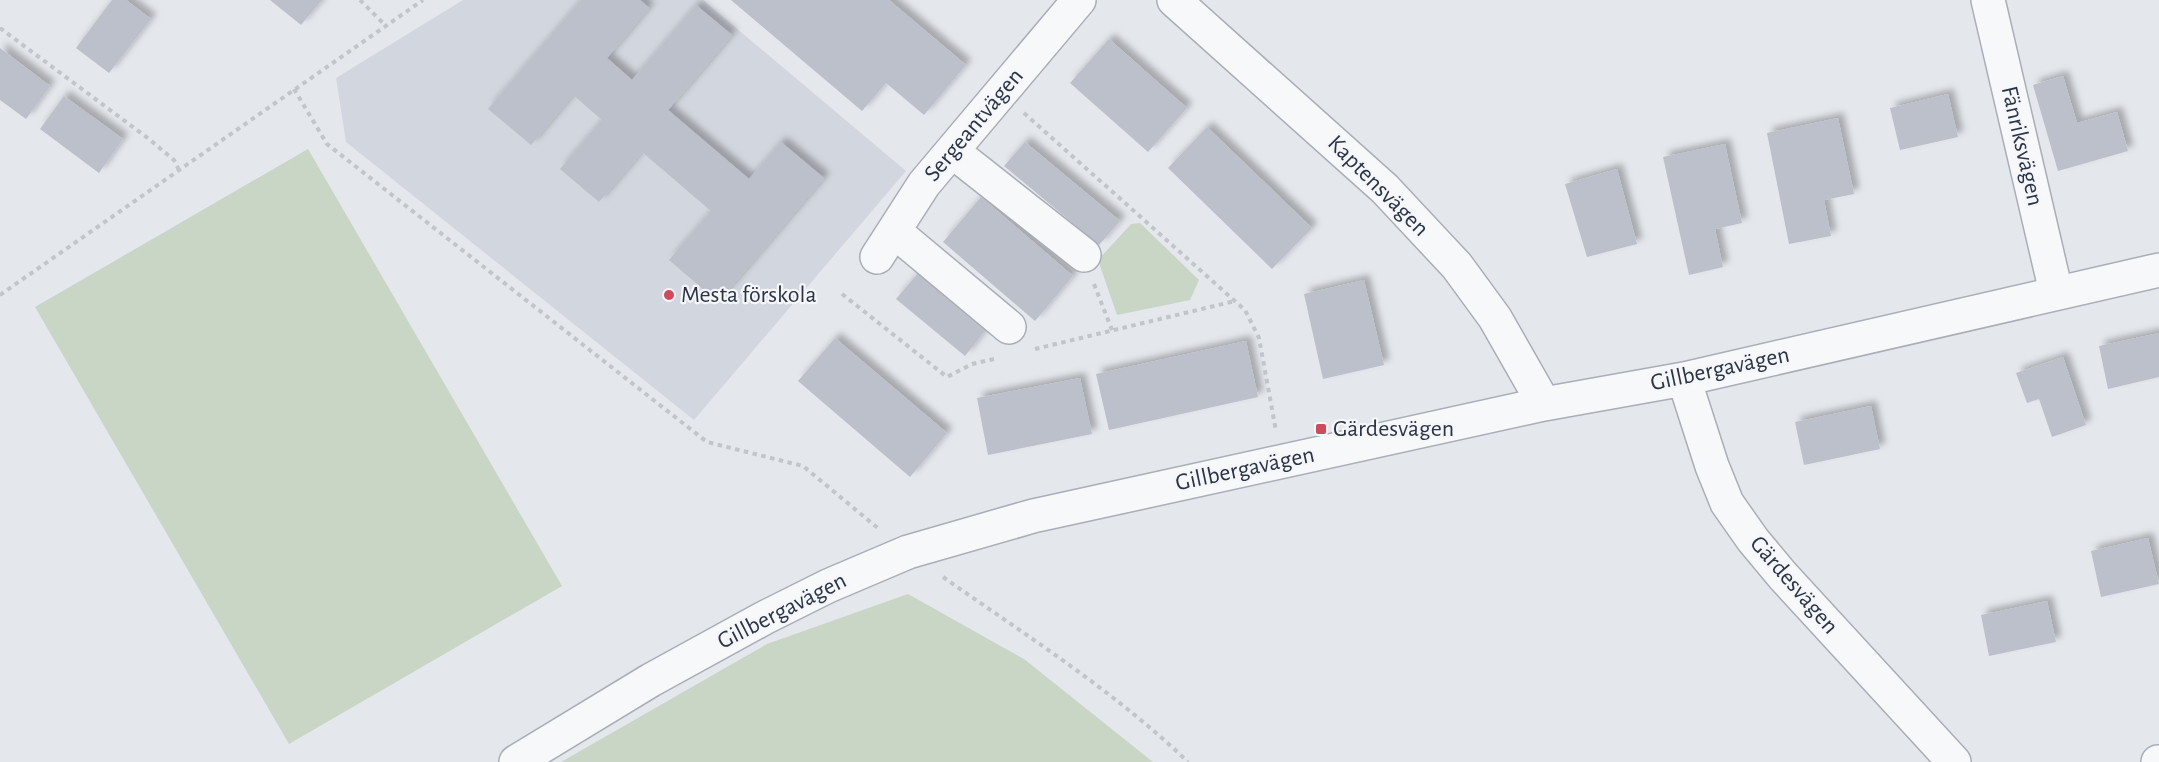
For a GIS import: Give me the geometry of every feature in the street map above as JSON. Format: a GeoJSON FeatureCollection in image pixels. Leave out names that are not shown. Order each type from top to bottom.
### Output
{"type":"FeatureCollection","features":[{"type":"Feature","properties":{"kind":"street","name":"Sergeantvägen"},"geometry":{"type":"LineString","coordinates":[[1009,327],[885,244],[924,184],[1079,0]]}},
{"type":"Feature","properties":{"kind":"street","name":"Kaptensvägen"},"geometry":{"type":"LineString","coordinates":[[1174,0],[1385,189],[1457,266],[1495,318],[1544,404]]}},
{"type":"Feature","properties":{"kind":"street","name":"Fänriksvägen"},"geometry":{"type":"LineString","coordinates":[[1988,0],[2055,292]]}},
{"type":"Feature","properties":{"kind":"street"},"geometry":{"type":"LineString","coordinates":[[952,151],[1084,255]]}},
{"type":"Feature","properties":{"kind":"street","name":"Gillbergavägen"},"geometry":{"type":"LineString","coordinates":[[516,762],[651,680],[764,618],[828,586],[908,552],[1033,516],[1544,404],[1684,379],[2055,292],[2159,270]]}},
{"type":"Feature","properties":{"kind":"street","name":"Gärdesvägen"},"geometry":{"type":"LineString","coordinates":[[1684,379],[1712,466],[1727,502],[1753,540],[1783,576],[1954,762]]}},
{"type":"Feature","properties":{"kind":"path"},"geometry":{"type":"LineString","coordinates":[[360,0],[386,26]]}},
{"type":"Feature","properties":{"kind":"path"},"geometry":{"type":"LineString","coordinates":[[0,295],[423,0]]}},
{"type":"Feature","properties":{"kind":"path"},"geometry":{"type":"LineString","coordinates":[[0,28],[149,139],[174,160],[179,170]]}},
{"type":"Feature","properties":{"kind":"path"},"geometry":{"type":"LineString","coordinates":[[294,89],[327,144],[707,442],[803,466],[908,552],[1103,688],[1151,726],[1188,762]]}},
{"type":"Feature","properties":{"kind":"path"},"geometry":{"type":"LineString","coordinates":[[1001,93],[1245,310],[1259,338],[1281,461]]}},
{"type":"Feature","properties":{"kind":"path"},"geometry":{"type":"LineString","coordinates":[[1084,255],[1112,330]]}},
{"type":"Feature","properties":{"kind":"shaded area","name":"Mesta förskola"},"geometry":{"type":"Polygon","coordinates":[[[463,0],[703,0],[906,171],[694,420],[346,142],[336,78],[463,0]]]}},
{"type":"Feature","properties":{"kind":"green space"},"geometry":{"type":"Polygon","coordinates":[[[308,149],[562,586],[289,744],[35,307],[308,149]]]}},
{"type":"Feature","properties":{"kind":"green space"},"geometry":{"type":"Polygon","coordinates":[[[1140,223],[1199,280],[1190,300],[1117,315],[1098,260],[1131,224],[1140,223]]]}},
{"type":"Feature","properties":{"kind":"green space"},"geometry":{"type":"Polygon","coordinates":[[[908,594],[1024,659],[1153,762],[561,762],[767,644],[908,594]]]}},
{"type":"Feature","properties":{"kind":"building"},"geometry":{"type":"Polygon","coordinates":[[[112,0],[126,0],[151,19],[109,73],[76,48],[112,0]]]}},
{"type":"Feature","properties":{"kind":"building"},"geometry":{"type":"Polygon","coordinates":[[[270,0],[322,0],[301,25],[270,0]]]}},
{"type":"Feature","properties":{"kind":"building"},"geometry":{"type":"Polygon","coordinates":[[[581,0],[640,0],[649,8],[607,58],[632,80],[696,5],[732,35],[668,110],[749,179],[781,142],[824,178],[718,302],[669,260],[711,211],[642,152],[599,202],[560,169],[602,120],[573,95],[531,145],[488,109],[581,0]]]}},
{"type":"Feature","properties":{"kind":"building"},"geometry":{"type":"Polygon","coordinates":[[[731,0],[889,0],[966,65],[924,115],[886,83],[862,111],[731,0]]]}},
{"type":"Feature","properties":{"kind":"building"},"geometry":{"type":"Polygon","coordinates":[[[1109,39],[1187,108],[1148,152],[1070,83],[1109,39]]]}},
{"type":"Feature","properties":{"kind":"building"},"geometry":{"type":"Polygon","coordinates":[[[0,48],[50,86],[26,119],[0,100],[0,48]]]}},
{"type":"Feature","properties":{"kind":"building"},"geometry":{"type":"Polygon","coordinates":[[[2063,76],[2077,123],[2117,112],[2128,151],[2058,171],[2033,85],[2063,76]]]}},
{"type":"Feature","properties":{"kind":"building"},"geometry":{"type":"Polygon","coordinates":[[[1948,94],[1958,137],[1900,150],[1890,108],[1948,94]]]}},
{"type":"Feature","properties":{"kind":"building"},"geometry":{"type":"Polygon","coordinates":[[[64,96],[123,139],[99,173],[40,129],[64,96]]]}},
{"type":"Feature","properties":{"kind":"building"},"geometry":{"type":"Polygon","coordinates":[[[1838,118],[1854,194],[1824,200],[1831,236],[1789,244],[1767,133],[1838,118]]]}},
{"type":"Feature","properties":{"kind":"building"},"geometry":{"type":"Polygon","coordinates":[[[1207,127],[1312,228],[1272,269],[1168,168],[1207,127]]]}},
{"type":"Feature","properties":{"kind":"building"},"geometry":{"type":"Polygon","coordinates":[[[1025,142],[1120,221],[1099,245],[1004,166],[1025,142]]]}},
{"type":"Feature","properties":{"kind":"building"},"geometry":{"type":"Polygon","coordinates":[[[1725,144],[1742,223],[1715,229],[1723,267],[1689,275],[1663,157],[1725,144]]]}},
{"type":"Feature","properties":{"kind":"building"},"geometry":{"type":"Polygon","coordinates":[[[1617,169],[1637,244],[1587,257],[1565,184],[1617,169]]]}},
{"type":"Feature","properties":{"kind":"building"},"geometry":{"type":"Polygon","coordinates":[[[981,197],[1073,276],[1035,321],[943,242],[981,197]]]}},
{"type":"Feature","properties":{"kind":"building"},"geometry":{"type":"Polygon","coordinates":[[[920,271],[988,327],[965,356],[896,299],[920,271]]]}},
{"type":"Feature","properties":{"kind":"building"},"geometry":{"type":"Polygon","coordinates":[[[1364,280],[1384,365],[1323,379],[1304,294],[1364,280]]]}},
{"type":"Feature","properties":{"kind":"building"},"geometry":{"type":"Polygon","coordinates":[[[2159,333],[2159,377],[2108,389],[2099,346],[2159,333]]]}},
{"type":"Feature","properties":{"kind":"building"},"geometry":{"type":"Polygon","coordinates":[[[835,338],[947,433],[910,477],[798,381],[835,338]]]}},
{"type":"Feature","properties":{"kind":"building"},"geometry":{"type":"Polygon","coordinates":[[[1246,341],[1258,397],[1109,430],[1096,374],[1246,341]]]}},
{"type":"Feature","properties":{"kind":"building"},"geometry":{"type":"Polygon","coordinates":[[[2063,357],[2086,425],[2052,437],[2039,399],[2027,403],[2016,373],[2063,357]]]}},
{"type":"Feature","properties":{"kind":"building"},"geometry":{"type":"Polygon","coordinates":[[[1080,378],[1092,434],[988,455],[977,398],[1080,378]]]}},
{"type":"Feature","properties":{"kind":"building"},"geometry":{"type":"Polygon","coordinates":[[[1871,406],[1880,449],[1804,465],[1795,422],[1871,406]]]}},
{"type":"Feature","properties":{"kind":"building"},"geometry":{"type":"Polygon","coordinates":[[[2148,538],[2159,584],[2101,597],[2091,551],[2148,538]]]}},
{"type":"Feature","properties":{"kind":"building"},"geometry":{"type":"Polygon","coordinates":[[[2047,601],[2056,642],[1989,656],[1981,615],[2047,601]]]}},
{"type":"Feature","properties":{"kind":"place","name":"Mesta förskola"},"geometry":{"type":"Point","coordinates":[669,295]}},
{"type":"Feature","properties":{"kind":"place","name":"Gärdesvägen"},"geometry":{"type":"Point","coordinates":[1321,429]}}]}
